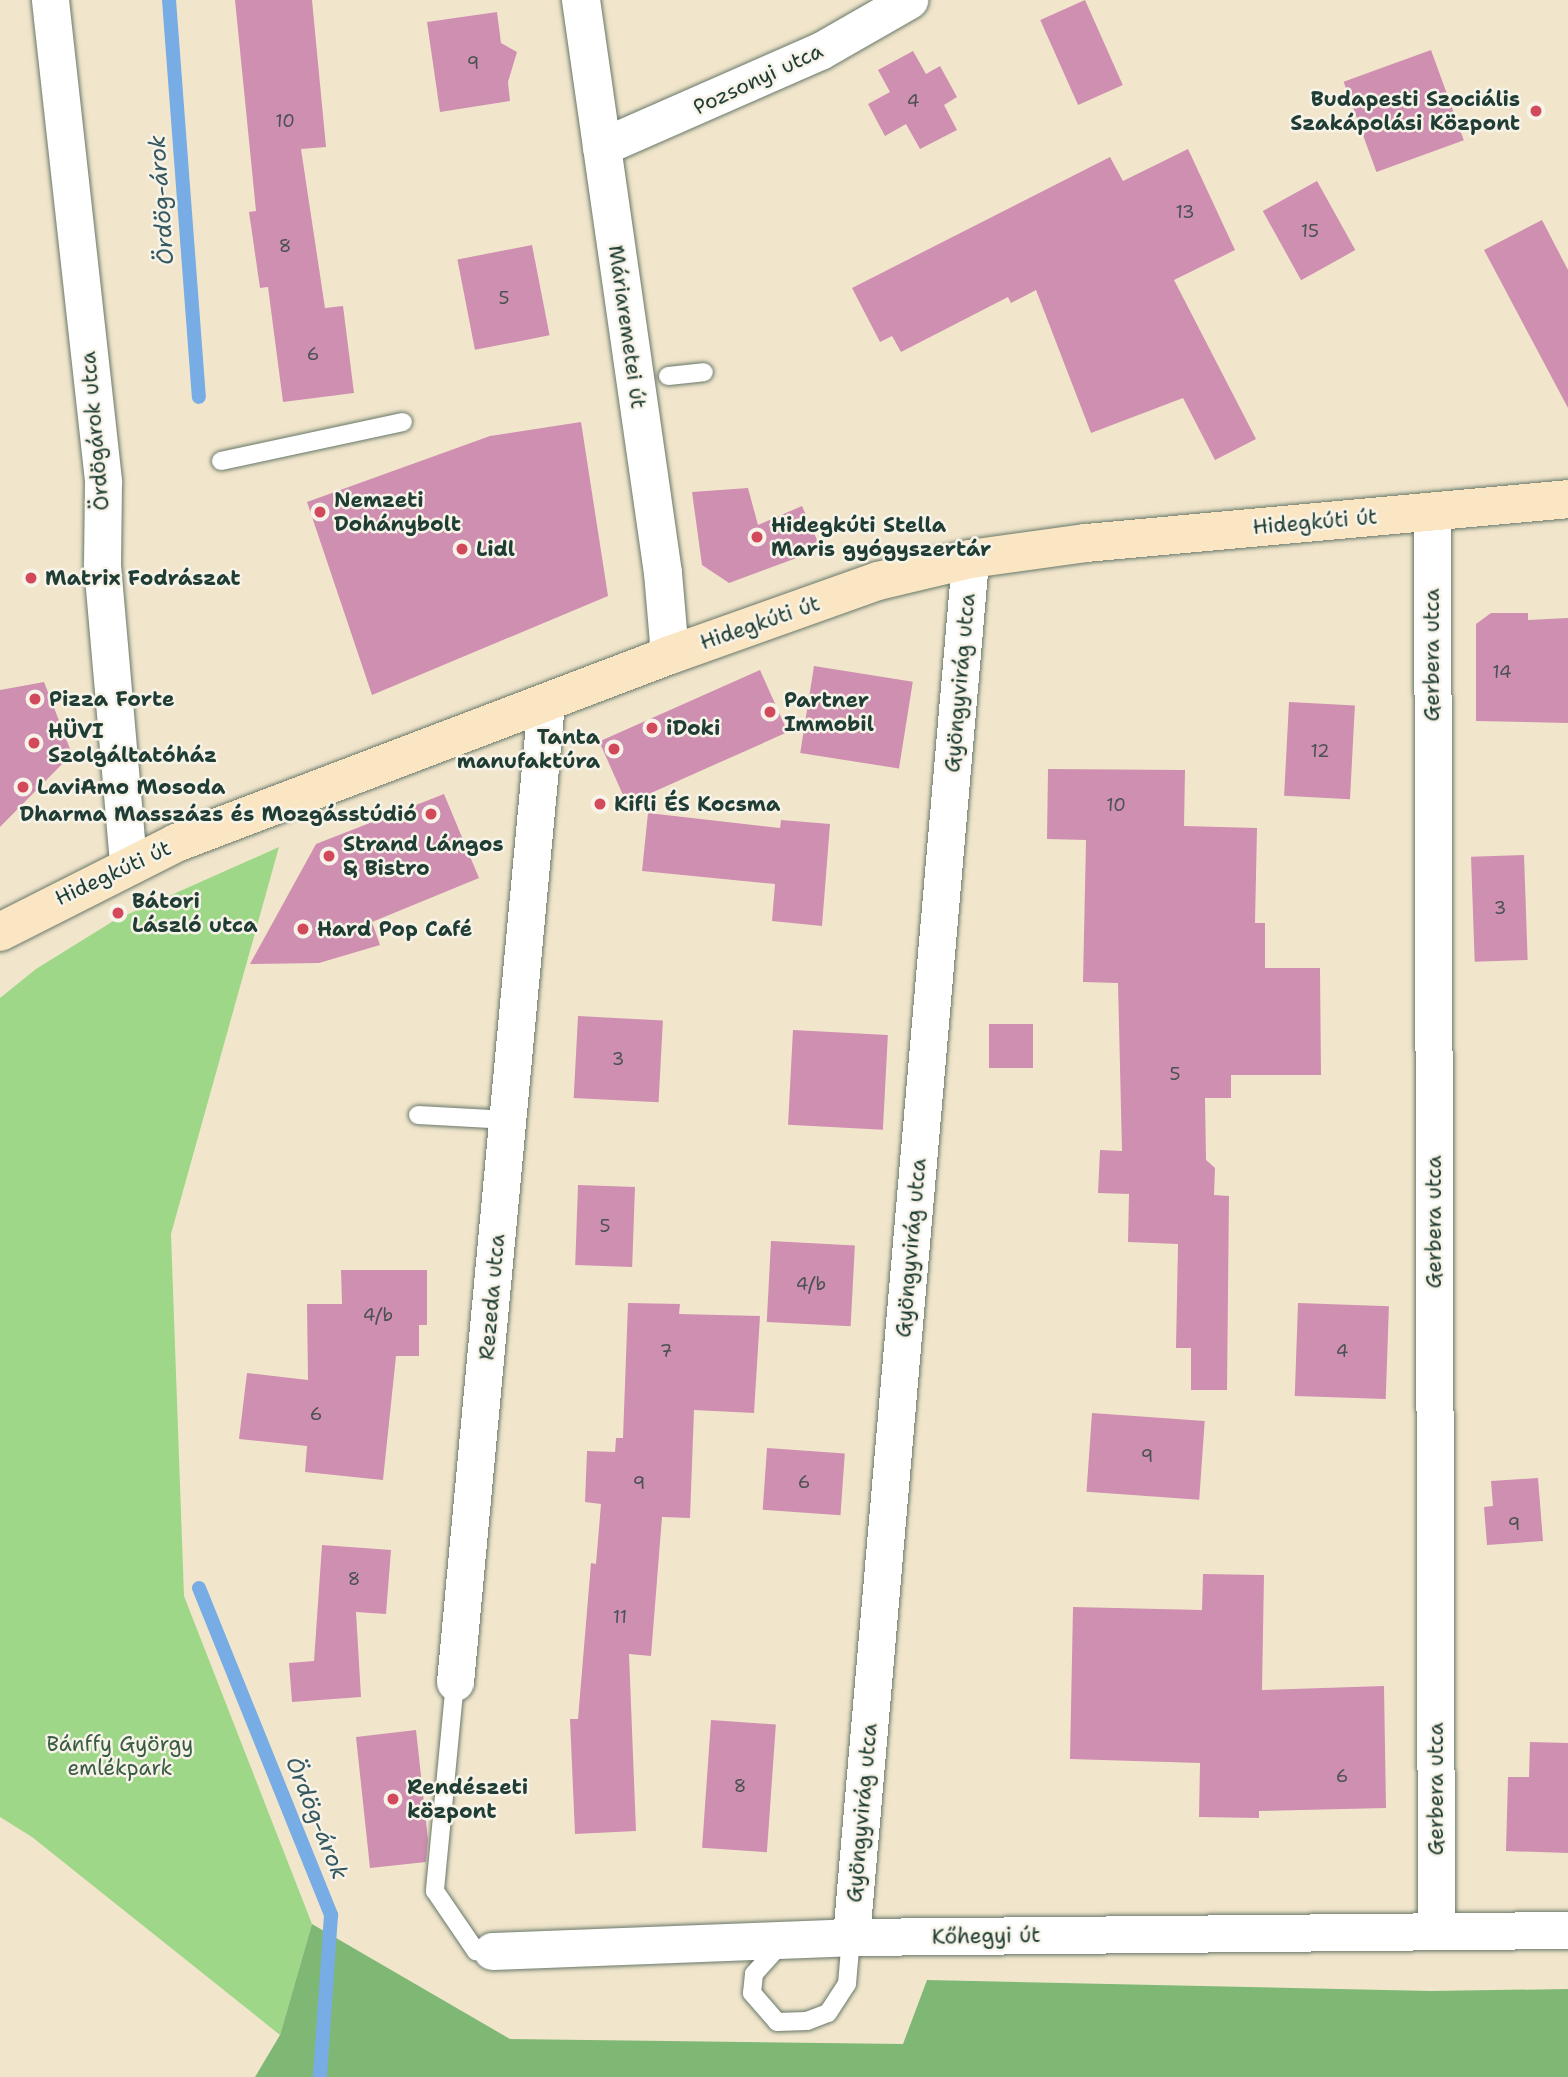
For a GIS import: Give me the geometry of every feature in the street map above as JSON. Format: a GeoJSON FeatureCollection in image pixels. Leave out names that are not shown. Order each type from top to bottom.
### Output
{"type":"FeatureCollection","features":[{"type":"Feature","properties":{"kind":"main road","name":"Hidegkúti út"},"geometry":{"type":"LineString","coordinates":[[0,932],[128,863],[670,655],[878,581],[970,559],[1086,543],[1568,499]]}},
{"type":"Feature","properties":{"kind":"street","name":"Ördögárok utca"},"geometry":{"type":"LineString","coordinates":[[50,0],[103,482],[103,565],[128,863]]}},
{"type":"Feature","properties":{"kind":"street","name":"Máriaremetei út"},"geometry":{"type":"LineString","coordinates":[[581,0],[663,573],[670,655]]}},
{"type":"Feature","properties":{"kind":"street","name":"Pozsonyi utca"},"geometry":{"type":"LineString","coordinates":[[601,147],[820,51],[909,0]]}},
{"type":"Feature","properties":{"kind":"street","name":"Gerbera utca"},"geometry":{"type":"LineString","coordinates":[[1432,512],[1436,1931]]}},
{"type":"Feature","properties":{"kind":"street","name":"Gyöngyvirág utca"},"geometry":{"type":"LineString","coordinates":[[851,1937],[970,559]]}},
{"type":"Feature","properties":{"kind":"street","name":"Rezeda utca"},"geometry":{"type":"LineString","coordinates":[[456,1682],[546,702]]}},
{"type":"Feature","properties":{"kind":"street","name":"Kőhegyi út"},"geometry":{"type":"LineString","coordinates":[[492,1951],[851,1937],[1568,1930]]}},
{"type":"Feature","properties":{"kind":"lane"},"geometry":{"type":"LineString","coordinates":[[668,376],[704,372]]}},
{"type":"Feature","properties":{"kind":"lane"},"geometry":{"type":"LineString","coordinates":[[220,461],[403,422]]}},
{"type":"Feature","properties":{"kind":"lane"},"geometry":{"type":"LineString","coordinates":[[418,1115],[509,1120]]}},
{"type":"Feature","properties":{"kind":"lane","name":"Rezeda utca"},"geometry":{"type":"LineString","coordinates":[[435,1891],[456,1682]]}},
{"type":"Feature","properties":{"kind":"lane","name":"Kőhegyi út"},"geometry":{"type":"LineString","coordinates":[[435,1891],[477,1951],[492,1951]]}},
{"type":"Feature","properties":{"kind":"lane"},"geometry":{"type":"LineString","coordinates":[[789,1939],[769,1952],[754,1974],[752,1993],[777,2022],[807,2021],[828,2013],[847,1984],[851,1937]]}},
{"type":"Feature","properties":{"kind":"green space","name":"Bánffy György emlékpark"},"geometry":{"type":"Polygon","coordinates":[[[279,847],[171,1234],[184,1596],[312,1924],[280,2035],[32,1837],[0,1817],[0,998],[36,969],[115,920],[279,847]]]}},
{"type":"Feature","properties":{"kind":"green space"},"geometry":{"type":"Polygon","coordinates":[[[312,1924],[510,2039],[903,2044],[927,1980],[1431,1991],[1568,1989],[1568,2077],[255,2077],[280,2035],[312,1924]]]}},
{"type":"Feature","properties":{"kind":"building"},"geometry":{"type":"Polygon","coordinates":[[[235,0],[312,0],[326,147],[301,149],[325,308],[343,306],[354,393],[283,402],[268,287],[260,288],[249,212],[256,211],[235,0]]]}},
{"type":"Feature","properties":{"kind":"building"},"geometry":{"type":"Polygon","coordinates":[[[1085,0],[1123,85],[1078,105],[1040,20],[1085,0]]]}},
{"type":"Feature","properties":{"kind":"building"},"geometry":{"type":"Polygon","coordinates":[[[497,12],[501,43],[517,52],[508,82],[510,101],[440,112],[427,22],[497,12]]]}},
{"type":"Feature","properties":{"kind":"building"},"geometry":{"type":"Polygon","coordinates":[[[1431,50],[1464,140],[1376,172],[1344,82],[1431,50]]]}},
{"type":"Feature","properties":{"kind":"building"},"geometry":{"type":"Polygon","coordinates":[[[913,51],[926,74],[940,66],[957,97],[944,105],[957,130],[920,149],[906,124],[885,136],[868,104],[890,92],[878,70],[913,51]]]}},
{"type":"Feature","properties":{"kind":"building"},"geometry":{"type":"Polygon","coordinates":[[[1188,149],[1235,250],[1174,280],[1256,439],[1215,460],[1183,398],[1091,433],[1036,290],[1011,303],[1008,297],[901,352],[892,336],[880,342],[852,288],[1110,157],[1123,181],[1188,149]]]}},
{"type":"Feature","properties":{"kind":"building"},"geometry":{"type":"Polygon","coordinates":[[[1317,181],[1355,250],[1301,280],[1263,211],[1317,181]]]}},
{"type":"Feature","properties":{"kind":"building"},"geometry":{"type":"Polygon","coordinates":[[[1542,220],[1568,270],[1568,408],[1484,250],[1542,220]]]}},
{"type":"Feature","properties":{"kind":"building"},"geometry":{"type":"Polygon","coordinates":[[[532,245],[550,335],[475,350],[457,260],[532,245]]]}},
{"type":"Feature","properties":{"kind":"building","name":"Lidl"},"geometry":{"type":"Polygon","coordinates":[[[581,422],[608,596],[372,695],[307,502],[490,436],[581,422]]]}},
{"type":"Feature","properties":{"kind":"building","name":"Hidegkúti Stella Maris gyógyszertár"},"geometry":{"type":"Polygon","coordinates":[[[748,488],[758,525],[802,506],[821,549],[729,583],[702,565],[692,492],[748,488]]]}},
{"type":"Feature","properties":{"kind":"building"},"geometry":{"type":"Polygon","coordinates":[[[1491,613],[1528,613],[1528,620],[1568,618],[1568,723],[1476,721],[1476,624],[1491,613]]]}},
{"type":"Feature","properties":{"kind":"building"},"geometry":{"type":"Polygon","coordinates":[[[814,666],[913,682],[899,769],[800,753],[814,666]]]}},
{"type":"Feature","properties":{"kind":"building"},"geometry":{"type":"Polygon","coordinates":[[[760,670],[788,732],[627,804],[599,742],[760,670]]]}},
{"type":"Feature","properties":{"kind":"building","name":"HÜVI Szolgáltatóház"},"geometry":{"type":"Polygon","coordinates":[[[44,682],[72,754],[0,827],[0,690],[44,682]]]}},
{"type":"Feature","properties":{"kind":"building"},"geometry":{"type":"Polygon","coordinates":[[[1289,702],[1355,705],[1350,799],[1284,796],[1289,702]]]}},
{"type":"Feature","properties":{"kind":"building"},"geometry":{"type":"Polygon","coordinates":[[[1048,769],[1185,770],[1184,826],[1257,828],[1255,923],[1265,923],[1265,968],[1320,968],[1321,1075],[1231,1075],[1231,1098],[1205,1098],[1206,1160],[1215,1168],[1214,1195],[1229,1196],[1227,1390],[1191,1390],[1191,1348],[1176,1348],[1178,1244],[1128,1242],[1129,1194],[1098,1193],[1100,1150],[1122,1151],[1118,983],[1083,982],[1086,840],[1047,839],[1048,769]]]}},
{"type":"Feature","properties":{"kind":"building"},"geometry":{"type":"Polygon","coordinates":[[[444,794],[479,878],[372,922],[380,945],[319,963],[250,964],[316,844],[444,794]]]}},
{"type":"Feature","properties":{"kind":"building"},"geometry":{"type":"Polygon","coordinates":[[[648,813],[780,828],[781,820],[830,824],[822,926],[772,921],[775,884],[642,871],[648,813]]]}},
{"type":"Feature","properties":{"kind":"building"},"geometry":{"type":"Polygon","coordinates":[[[1524,855],[1528,960],[1475,962],[1471,857],[1524,855]]]}},
{"type":"Feature","properties":{"kind":"building"},"geometry":{"type":"Polygon","coordinates":[[[578,1016],[663,1020],[659,1102],[574,1098],[578,1016]]]}},
{"type":"Feature","properties":{"kind":"building"},"geometry":{"type":"Polygon","coordinates":[[[989,1024],[1033,1024],[1033,1068],[989,1068],[989,1024]]]}},
{"type":"Feature","properties":{"kind":"building"},"geometry":{"type":"Polygon","coordinates":[[[793,1030],[888,1035],[883,1130],[788,1125],[793,1030]]]}},
{"type":"Feature","properties":{"kind":"building"},"geometry":{"type":"Polygon","coordinates":[[[578,1185],[635,1187],[632,1267],[575,1265],[578,1185]]]}},
{"type":"Feature","properties":{"kind":"building"},"geometry":{"type":"Polygon","coordinates":[[[771,1241],[855,1245],[851,1326],[767,1322],[771,1241]]]}},
{"type":"Feature","properties":{"kind":"building"},"geometry":{"type":"Polygon","coordinates":[[[341,1270],[427,1270],[427,1325],[419,1325],[419,1356],[396,1356],[383,1480],[305,1472],[307,1446],[239,1439],[247,1373],[308,1380],[307,1304],[342,1304],[341,1270]]]}},
{"type":"Feature","properties":{"kind":"building"},"geometry":{"type":"Polygon","coordinates":[[[628,1303],[680,1304],[679,1314],[760,1316],[754,1413],[694,1410],[690,1518],[662,1517],[651,1656],[629,1654],[636,1831],[575,1834],[570,1719],[578,1719],[591,1563],[596,1564],[601,1504],[585,1502],[587,1451],[615,1452],[616,1438],[623,1438],[628,1303]]]}},
{"type":"Feature","properties":{"kind":"building"},"geometry":{"type":"Polygon","coordinates":[[[1298,1303],[1389,1306],[1386,1399],[1295,1396],[1298,1303]]]}},
{"type":"Feature","properties":{"kind":"building"},"geometry":{"type":"Polygon","coordinates":[[[1092,1413],[1205,1421],[1199,1500],[1086,1492],[1092,1413]]]}},
{"type":"Feature","properties":{"kind":"building"},"geometry":{"type":"Polygon","coordinates":[[[767,1448],[845,1453],[840,1515],[763,1510],[767,1448]]]}},
{"type":"Feature","properties":{"kind":"building"},"geometry":{"type":"Polygon","coordinates":[[[1538,1478],[1543,1541],[1487,1545],[1484,1507],[1493,1506],[1491,1481],[1538,1478]]]}},
{"type":"Feature","properties":{"kind":"building"},"geometry":{"type":"Polygon","coordinates":[[[322,1545],[391,1550],[386,1614],[356,1612],[361,1697],[292,1702],[289,1663],[314,1661],[322,1545]]]}},
{"type":"Feature","properties":{"kind":"building"},"geometry":{"type":"Polygon","coordinates":[[[1203,1574],[1264,1575],[1262,1690],[1384,1686],[1386,1808],[1259,1811],[1259,1818],[1199,1817],[1200,1763],[1070,1759],[1073,1607],[1202,1610],[1203,1574]]]}},
{"type":"Feature","properties":{"kind":"building"},"geometry":{"type":"Polygon","coordinates":[[[711,1720],[776,1725],[767,1852],[702,1848],[711,1720]]]}},
{"type":"Feature","properties":{"kind":"building","name":"Rendészeti központ"},"geometry":{"type":"Polygon","coordinates":[[[416,1730],[428,1840],[426,1862],[370,1868],[356,1737],[416,1730]]]}},
{"type":"Feature","properties":{"kind":"building"},"geometry":{"type":"Polygon","coordinates":[[[1530,1742],[1568,1743],[1568,1853],[1506,1851],[1508,1777],[1529,1777],[1530,1742]]]}},
{"type":"Feature","properties":{"kind":"waterway","name":"Ördög-árok"},"geometry":{"type":"LineString","coordinates":[[169,0],[199,397]]}},
{"type":"Feature","properties":{"kind":"waterway","name":"Ördög-árok"},"geometry":{"type":"LineString","coordinates":[[199,1588],[331,1915],[320,2077]]}},
{"type":"Feature","properties":{"kind":"place","name":"Budapesti Szociális Szakápolási Központ"},"geometry":{"type":"Point","coordinates":[1536,111]}},
{"type":"Feature","properties":{"kind":"place","name":"Nemzeti Dohánybolt"},"geometry":{"type":"Point","coordinates":[320,512]}},
{"type":"Feature","properties":{"kind":"place","name":"Hidegkúti Stella Maris gyógyszertár"},"geometry":{"type":"Point","coordinates":[757,537]}},
{"type":"Feature","properties":{"kind":"place","name":"Lidl"},"geometry":{"type":"Point","coordinates":[462,549]}},
{"type":"Feature","properties":{"kind":"place","name":"Matrix Fodrászat"},"geometry":{"type":"Point","coordinates":[31,578]}},
{"type":"Feature","properties":{"kind":"place","name":"Pizza Forte"},"geometry":{"type":"Point","coordinates":[35,699]}},
{"type":"Feature","properties":{"kind":"place","name":"Partner Immobil"},"geometry":{"type":"Point","coordinates":[770,712]}},
{"type":"Feature","properties":{"kind":"place","name":"iDoki"},"geometry":{"type":"Point","coordinates":[652,728]}},
{"type":"Feature","properties":{"kind":"place","name":"HÜVI Szolgáltatóház"},"geometry":{"type":"Point","coordinates":[34,743]}},
{"type":"Feature","properties":{"kind":"place","name":"Tanta manufaktúra"},"geometry":{"type":"Point","coordinates":[614,749]}},
{"type":"Feature","properties":{"kind":"place","name":"LaviAmo Mosoda"},"geometry":{"type":"Point","coordinates":[23,787]}},
{"type":"Feature","properties":{"kind":"place","name":"Kifli ÉS Kocsma"},"geometry":{"type":"Point","coordinates":[600,804]}},
{"type":"Feature","properties":{"kind":"place","name":"Dharma Masszázs és Mozgásstúdió"},"geometry":{"type":"Point","coordinates":[431,814]}},
{"type":"Feature","properties":{"kind":"place","name":"Strand Lángos & Bistro"},"geometry":{"type":"Point","coordinates":[329,856]}},
{"type":"Feature","properties":{"kind":"place","name":"Bátori László utca"},"geometry":{"type":"Point","coordinates":[118,913]}},
{"type":"Feature","properties":{"kind":"place","name":"Hard Pop Café"},"geometry":{"type":"Point","coordinates":[303,929]}},
{"type":"Feature","properties":{"kind":"place","name":"Rendészeti központ"},"geometry":{"type":"Point","coordinates":[393,1799]}}]}
